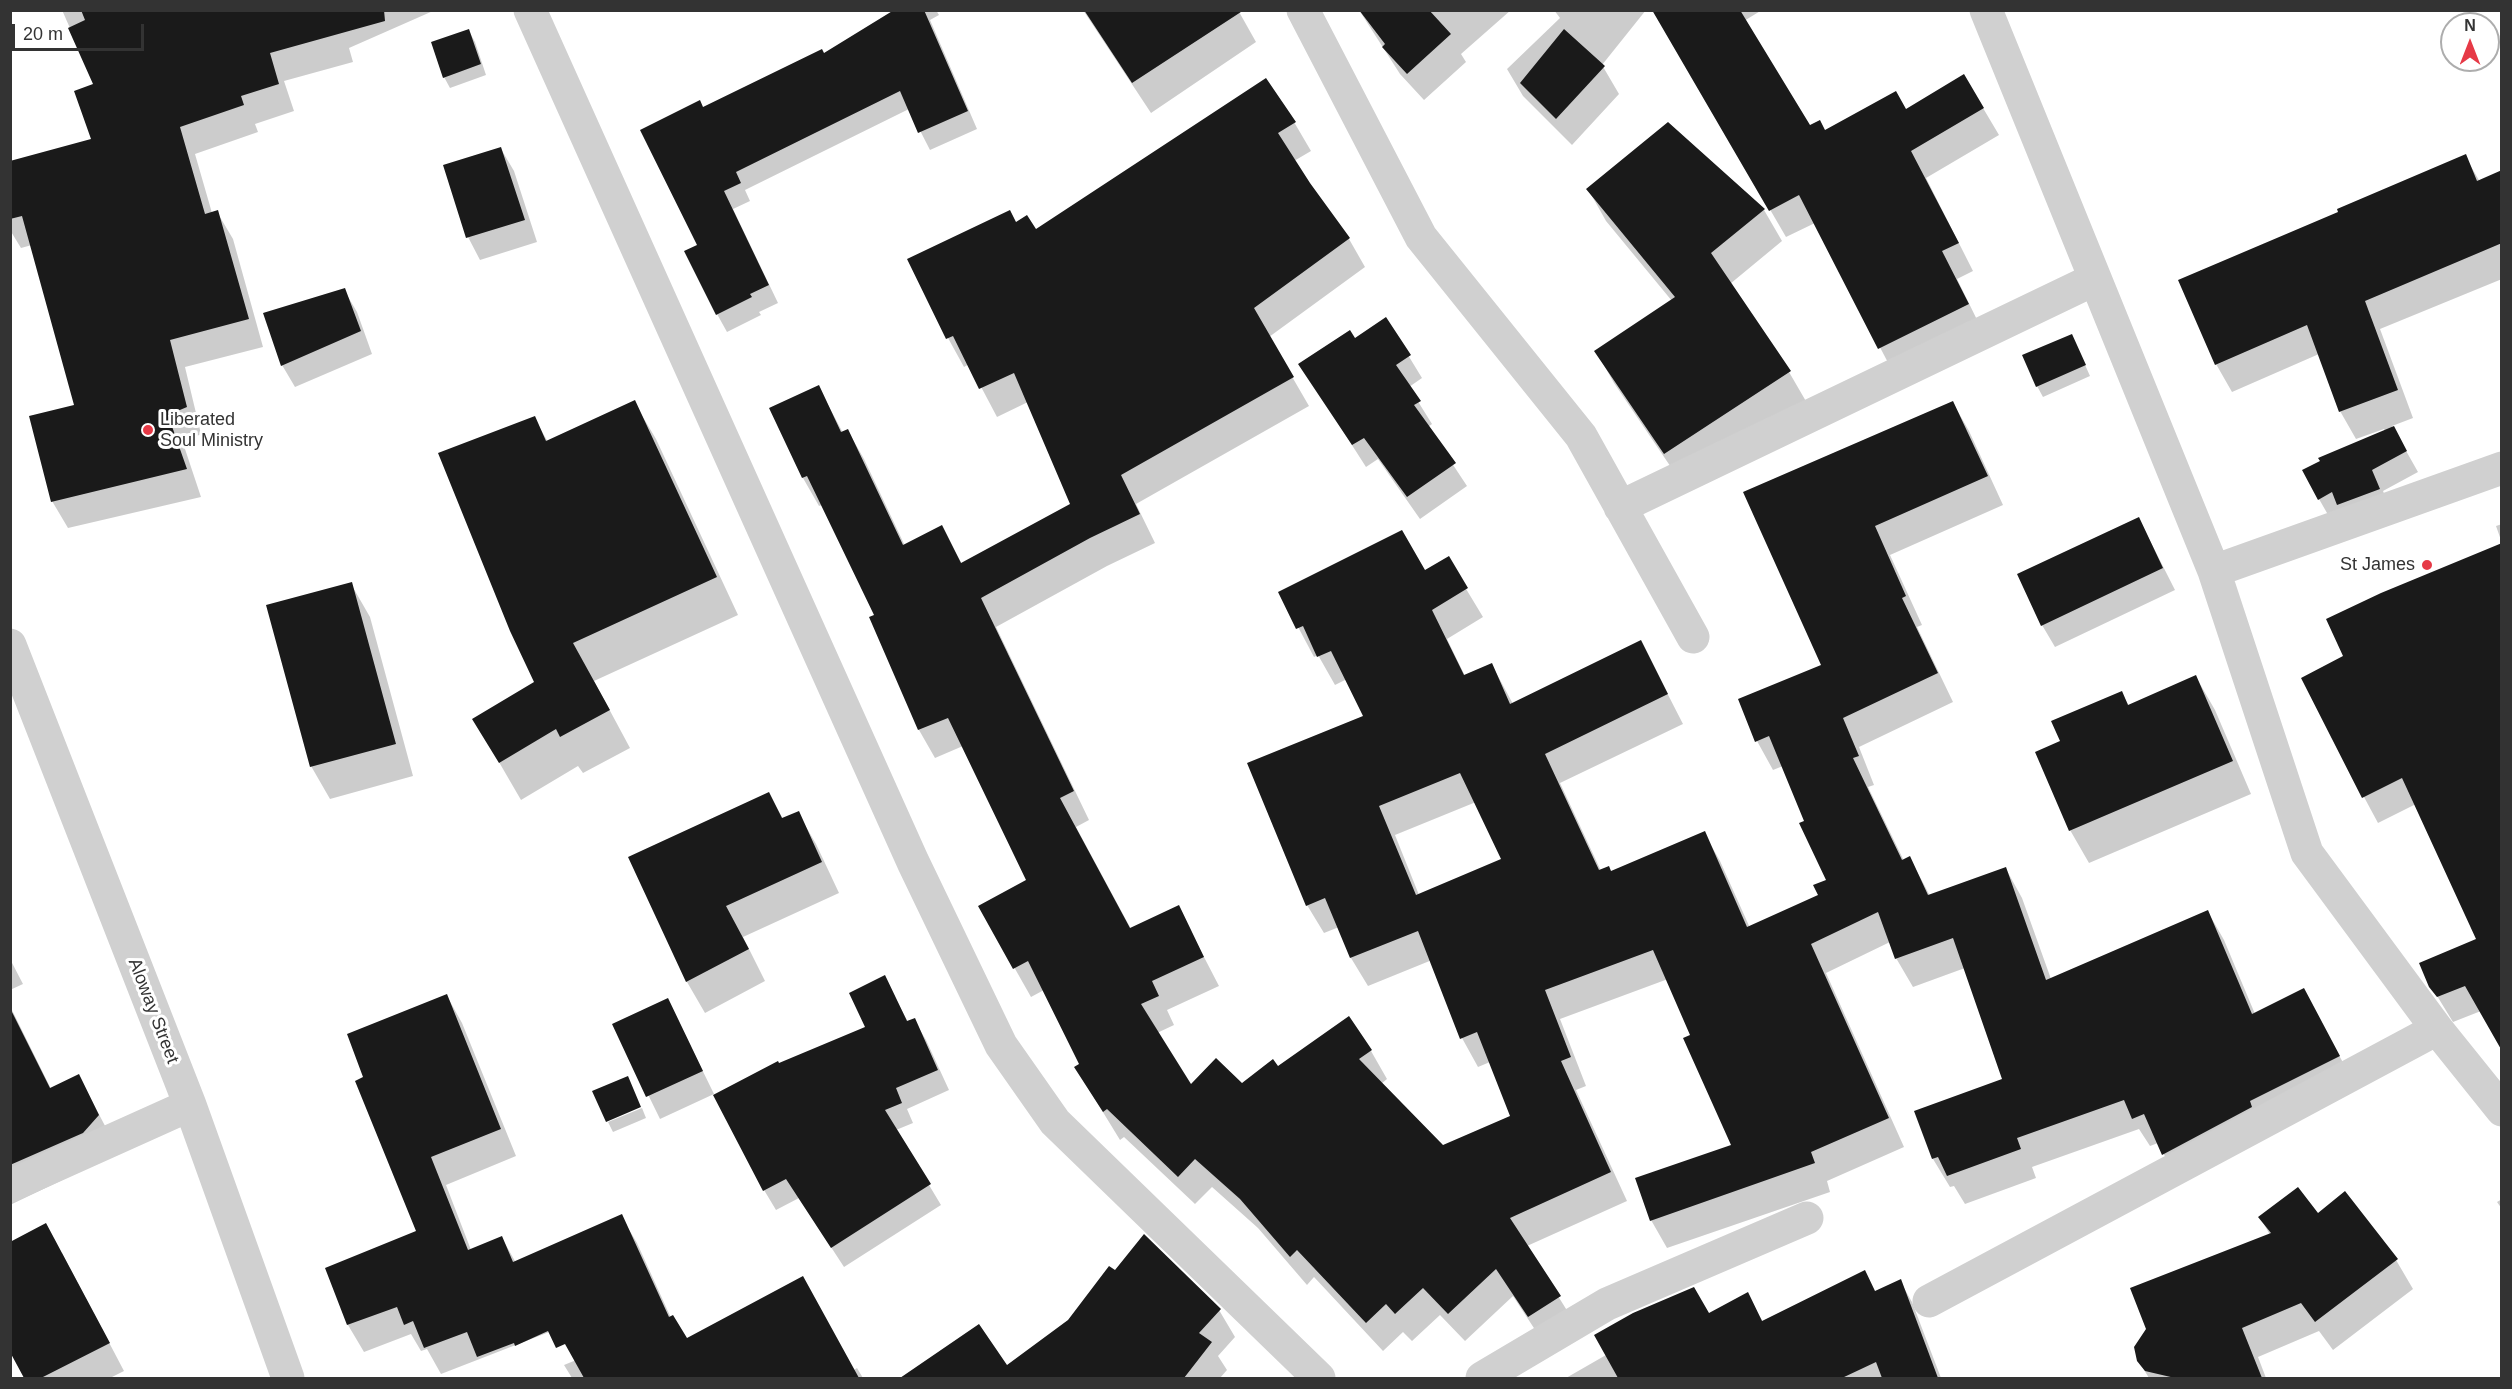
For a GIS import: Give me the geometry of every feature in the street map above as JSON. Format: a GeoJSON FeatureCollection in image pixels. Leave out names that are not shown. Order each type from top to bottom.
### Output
{"type":"FeatureCollection","features":[{"type":"Feature","properties":{"kind":"street"},"geometry":{"type":"LineString","coordinates":[[530,10],[908,851],[1001,1045],[1055,1122],[1319,1378]]}},
{"type":"Feature","properties":{"kind":"street"},"geometry":{"type":"LineString","coordinates":[[1303,10],[1421,237],[1581,436],[1693,637]]}},
{"type":"Feature","properties":{"kind":"street"},"geometry":{"type":"LineString","coordinates":[[1986,10],[2214,571],[2307,853],[2437,1029],[2502,1110]]}},
{"type":"Feature","properties":{"kind":"street"},"geometry":{"type":"LineString","coordinates":[[1620,507],[2095,279]]}},
{"type":"Feature","properties":{"kind":"street"},"geometry":{"type":"LineString","coordinates":[[2214,571],[2502,468]]}},
{"type":"Feature","properties":{"kind":"street","name":"Aloway Street"},"geometry":{"type":"LineString","coordinates":[[10,645],[189,1105],[288,1378]]}},
{"type":"Feature","properties":{"kind":"street"},"geometry":{"type":"LineString","coordinates":[[1929,1301],[2437,1029]]}},
{"type":"Feature","properties":{"kind":"street"},"geometry":{"type":"LineString","coordinates":[[10,1186],[189,1105]]}},
{"type":"Feature","properties":{"kind":"street"},"geometry":{"type":"LineString","coordinates":[[1482,1378],[1607,1304],[1807,1218]]}},
{"type":"Feature","properties":{"kind":"building"},"geometry":{"type":"Polygon","coordinates":[[[81,10],[384,10],[385,21],[270,53],[279,84],[241,96],[244,105],[180,127],[205,214],[218,210],[249,319],[170,340],[187,407],[168,415],[187,469],[51,502],[29,416],[74,405],[22,216],[10,219],[10,161],[91,139],[74,91],[93,84],[68,28],[85,20],[81,10]]]}},
{"type":"Feature","properties":{"kind":"building"},"geometry":{"type":"Polygon","coordinates":[[[894,10],[924,10],[968,111],[918,133],[900,91],[736,172],[741,183],[724,191],[769,285],[750,294],[752,297],[716,315],[684,251],[697,245],[640,130],[700,100],[703,107],[822,49],[824,53],[894,10]]]}},
{"type":"Feature","properties":{"kind":"building"},"geometry":{"type":"Polygon","coordinates":[[[1084,10],[1244,10],[1132,83],[1084,10]]]}},
{"type":"Feature","properties":{"kind":"building"},"geometry":{"type":"Polygon","coordinates":[[[1359,10],[1429,10],[1451,34],[1407,74],[1382,47],[1385,44],[1359,10]]]}},
{"type":"Feature","properties":{"kind":"building"},"geometry":{"type":"Polygon","coordinates":[[[1652,10],[1740,10],[1810,125],[1820,120],[1825,130],[1896,91],[1906,109],[1964,74],[1984,108],[1911,151],[1959,243],[1942,251],[1969,304],[1878,349],[1799,195],[1769,211],[1652,10]]]}},
{"type":"Feature","properties":{"kind":"building"},"geometry":{"type":"Polygon","coordinates":[[[469,29],[481,64],[443,78],[431,42],[469,29]]]}},
{"type":"Feature","properties":{"kind":"building"},"geometry":{"type":"Polygon","coordinates":[[[1564,29],[1605,66],[1556,119],[1520,83],[1564,29]]]}},
{"type":"Feature","properties":{"kind":"building"},"geometry":{"type":"Polygon","coordinates":[[[1266,78],[1296,122],[1278,133],[1310,183],[1350,238],[1254,308],[1294,377],[1121,475],[1140,514],[1090,538],[981,598],[1074,791],[1060,798],[1130,928],[1179,905],[1204,957],[1152,981],[1159,996],[1141,1004],[1191,1084],[1216,1058],[1242,1083],[1273,1059],[1278,1066],[1349,1016],[1372,1050],[1359,1059],[1443,1145],[1510,1116],[1477,1032],[1460,1039],[1418,931],[1350,958],[1325,898],[1306,906],[1247,763],[1363,716],[1331,651],[1317,657],[1303,626],[1296,629],[1278,592],[1402,530],[1425,570],[1449,556],[1468,588],[1432,610],[1464,675],[1492,663],[1510,704],[1641,640],[1668,694],[1545,754],[1599,870],[1609,866],[1611,871],[1705,831],[1747,927],[1818,895],[1813,885],[1826,880],[1799,823],[1804,821],[1769,736],[1755,742],[1738,699],[1821,665],[1743,492],[1953,401],[1988,476],[1875,526],[1906,596],[1902,598],[1938,673],[1843,718],[1859,756],[1853,758],[1902,860],[1910,856],[1928,895],[2006,867],[2046,980],[2208,910],[2252,1014],[2304,988],[2340,1056],[2250,1101],[2252,1107],[2162,1155],[2144,1114],[2132,1119],[2124,1100],[2017,1138],[2021,1149],[1947,1176],[1938,1157],[1932,1159],[1914,1111],[2002,1079],[1953,938],[1895,959],[1878,912],[1811,944],[1889,1118],[1811,1152],[1815,1163],[1650,1221],[1635,1178],[1731,1145],[1683,1038],[1690,1035],[1653,950],[1545,990],[1571,1057],[1561,1061],[1611,1172],[1510,1218],[1561,1296],[1528,1317],[1496,1269],[1448,1314],[1423,1288],[1395,1314],[1386,1304],[1366,1323],[1297,1250],[1290,1257],[1240,1199],[1195,1159],[1178,1177],[1107,1109],[1103,1112],[1074,1067],[1079,1064],[1028,961],[1013,969],[978,906],[1026,880],[948,718],[918,730],[869,617],[874,615],[807,476],[802,478],[769,408],[819,385],[841,432],[848,429],[903,545],[942,525],[961,563],[1070,504],[1014,373],[979,389],[953,336],[946,339],[907,259],[1010,210],[1016,222],[1027,215],[1036,229],[1266,78]],[[1460,773],[1379,806],[1416,895],[1501,859],[1460,773]]]}},
{"type":"Feature","properties":{"kind":"building"},"geometry":{"type":"Polygon","coordinates":[[[1668,122],[1765,209],[1711,253],[1791,371],[1664,454],[1594,351],[1675,297],[1586,189],[1668,122]]]}},
{"type":"Feature","properties":{"kind":"building"},"geometry":{"type":"Polygon","coordinates":[[[501,147],[525,220],[466,238],[443,165],[501,147]]]}},
{"type":"Feature","properties":{"kind":"building"},"geometry":{"type":"Polygon","coordinates":[[[2466,154],[2477,181],[2502,170],[2502,243],[2365,301],[2398,390],[2339,412],[2307,325],[2215,365],[2178,280],[2338,212],[2337,209],[2466,154]]]}},
{"type":"Feature","properties":{"kind":"building"},"geometry":{"type":"Polygon","coordinates":[[[345,288],[361,331],[281,366],[263,313],[345,288]]]}},
{"type":"Feature","properties":{"kind":"building"},"geometry":{"type":"Polygon","coordinates":[[[1386,317],[1411,355],[1396,365],[1421,401],[1414,405],[1456,463],[1407,497],[1364,438],[1352,445],[1298,364],[1350,330],[1355,338],[1386,317]]]}},
{"type":"Feature","properties":{"kind":"building"},"geometry":{"type":"Polygon","coordinates":[[[2072,334],[2086,365],[2036,387],[2022,355],[2072,334]]]}},
{"type":"Feature","properties":{"kind":"building"},"geometry":{"type":"Polygon","coordinates":[[[635,400],[717,577],[573,643],[610,710],[560,737],[556,729],[499,763],[472,719],[534,682],[510,631],[438,453],[535,416],[546,441],[635,400]]]}},
{"type":"Feature","properties":{"kind":"building"},"geometry":{"type":"Polygon","coordinates":[[[2394,426],[2407,451],[2372,470],[2380,489],[2337,505],[2332,492],[2318,500],[2302,470],[2320,461],[2318,458],[2394,426]]]}},
{"type":"Feature","properties":{"kind":"building"},"geometry":{"type":"Polygon","coordinates":[[[2139,517],[2163,568],[2041,626],[2017,574],[2139,517]]]}},
{"type":"Feature","properties":{"kind":"building"},"geometry":{"type":"Polygon","coordinates":[[[2502,543],[2502,1051],[2465,986],[2437,997],[2429,987],[2419,963],[2476,939],[2402,778],[2362,798],[2301,678],[2343,656],[2326,619],[2381,593],[2502,543]]]}},
{"type":"Feature","properties":{"kind":"building"},"geometry":{"type":"Polygon","coordinates":[[[352,582],[396,744],[310,767],[266,605],[352,582]]]}},
{"type":"Feature","properties":{"kind":"building"},"geometry":{"type":"Polygon","coordinates":[[[2196,675],[2233,761],[2069,831],[2035,752],[2060,741],[2051,721],[2122,691],[2128,705],[2196,675]]]}},
{"type":"Feature","properties":{"kind":"building"},"geometry":{"type":"Polygon","coordinates":[[[769,792],[782,818],[799,811],[822,862],[726,906],[749,949],[686,982],[628,857],[769,792]]]}},
{"type":"Feature","properties":{"kind":"building"},"geometry":{"type":"Polygon","coordinates":[[[885,975],[907,1021],[915,1018],[938,1070],[896,1088],[902,1103],[885,1110],[931,1184],[831,1248],[786,1179],[763,1191],[713,1095],[778,1061],[779,1063],[865,1027],[849,993],[885,975]]]}},
{"type":"Feature","properties":{"kind":"building"},"geometry":{"type":"Polygon","coordinates":[[[447,994],[501,1129],[431,1157],[468,1250],[502,1236],[513,1262],[622,1214],[669,1317],[673,1315],[687,1338],[803,1276],[859,1378],[584,1378],[565,1344],[556,1348],[548,1331],[515,1346],[514,1343],[477,1357],[467,1332],[424,1348],[413,1321],[404,1325],[397,1307],[347,1325],[325,1268],[416,1231],[355,1081],[363,1077],[347,1034],[447,994]]]}},
{"type":"Feature","properties":{"kind":"building"},"geometry":{"type":"Polygon","coordinates":[[[668,998],[703,1071],[646,1097],[612,1024],[668,998]]]}},
{"type":"Feature","properties":{"kind":"building"},"geometry":{"type":"Polygon","coordinates":[[[10,1008],[50,1088],[79,1074],[99,1115],[83,1133],[10,1165],[10,1008]]]}},
{"type":"Feature","properties":{"kind":"building"},"geometry":{"type":"Polygon","coordinates":[[[628,1076],[641,1107],[606,1122],[592,1091],[628,1076]]]}},
{"type":"Feature","properties":{"kind":"building"},"geometry":{"type":"Polygon","coordinates":[[[2298,1187],[2318,1213],[2345,1191],[2398,1259],[2315,1322],[2301,1303],[2242,1328],[2262,1378],[2175,1378],[2145,1371],[2137,1361],[2134,1347],[2146,1329],[2130,1288],[2271,1233],[2258,1217],[2298,1187]]]}},
{"type":"Feature","properties":{"kind":"building"},"geometry":{"type":"Polygon","coordinates":[[[46,1223],[110,1343],[41,1378],[24,1378],[10,1352],[10,1242],[46,1223]]]}},
{"type":"Feature","properties":{"kind":"building"},"geometry":{"type":"Polygon","coordinates":[[[1144,1234],[1221,1309],[1199,1333],[1212,1342],[1184,1378],[900,1378],[979,1324],[1007,1365],[1068,1320],[1109,1266],[1115,1270],[1144,1234]]]}},
{"type":"Feature","properties":{"kind":"building"},"geometry":{"type":"Polygon","coordinates":[[[1865,1270],[1875,1291],[1901,1279],[1938,1378],[1882,1378],[1876,1362],[1842,1378],[1618,1378],[1594,1335],[1633,1313],[1694,1287],[1709,1313],[1748,1292],[1762,1321],[1865,1270]]]}},
{"type":"Feature","properties":{"kind":"place","name":"Liberated Soul Ministry"},"geometry":{"type":"Point","coordinates":[148,430]}},
{"type":"Feature","properties":{"kind":"place","name":"St James"},"geometry":{"type":"Point","coordinates":[2427,565]}}]}
